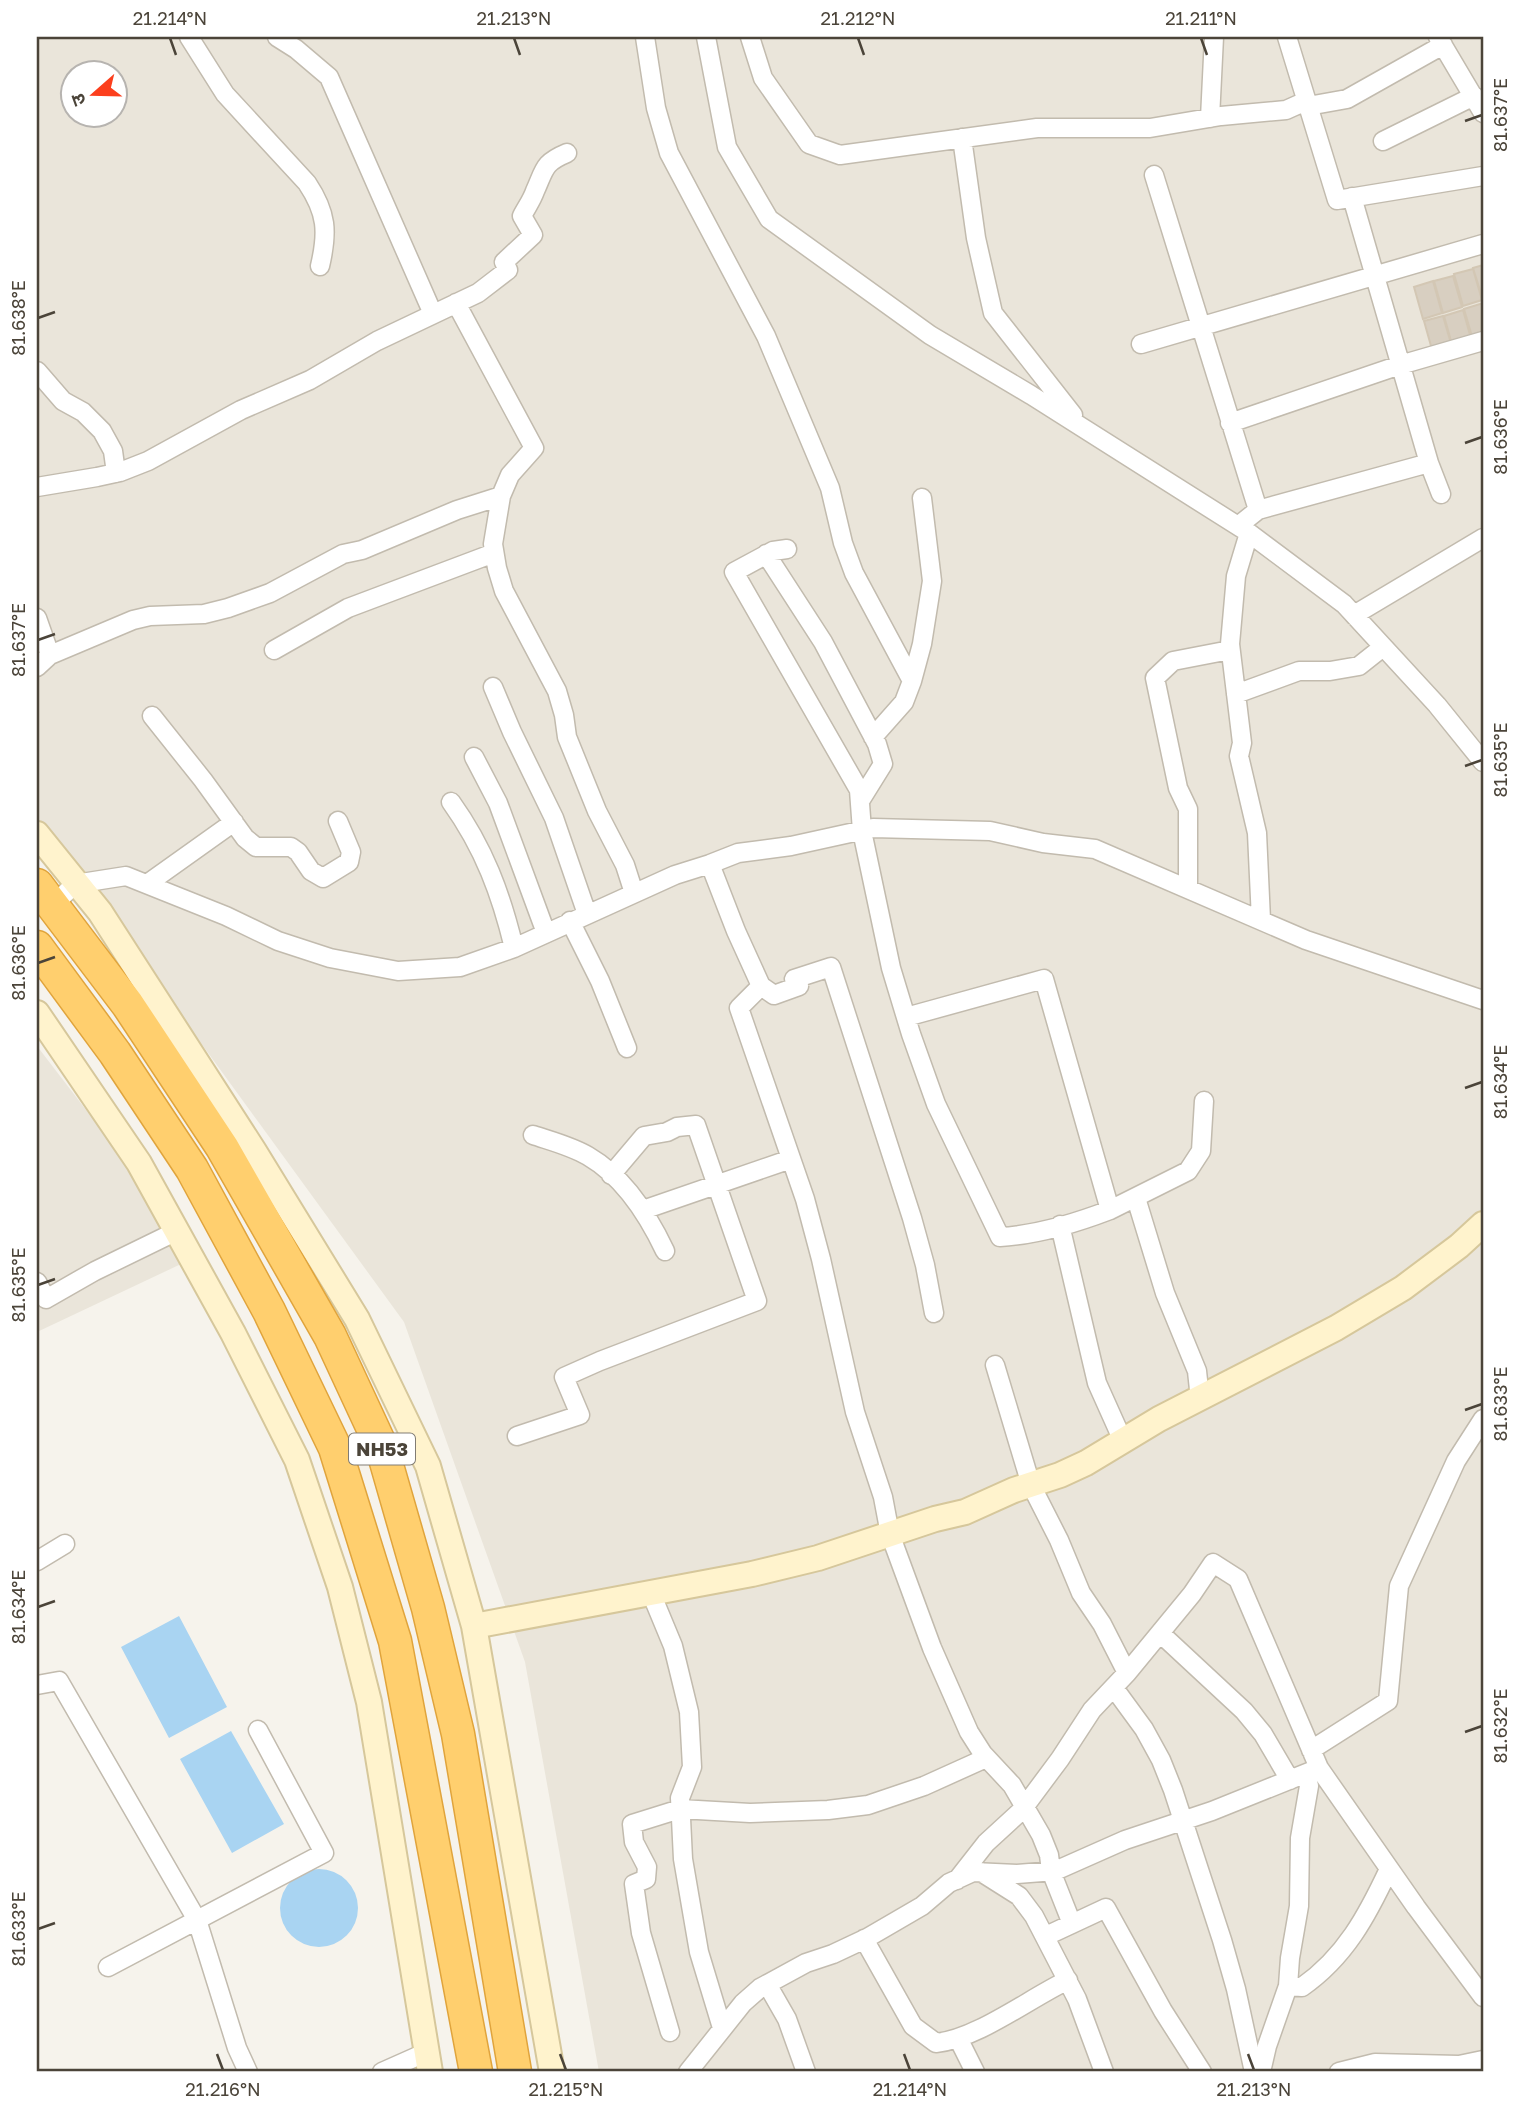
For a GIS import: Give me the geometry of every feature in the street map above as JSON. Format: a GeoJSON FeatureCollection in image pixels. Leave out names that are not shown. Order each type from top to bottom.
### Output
{"type":"FeatureCollection","features":[{"type":"Feature","properties":{"kind":"highway","name":"NH53"},"geometry":{"type":"LineString","coordinates":[[44,896],[128,1005],[222,1147],[330,1335],[382,1448],[428,1608],[458,1734],[515,2072]]}},
{"type":"Feature","properties":{"kind":"highway","name":"NH53"},"geometry":{"type":"LineString","coordinates":[[39,954],[115,1053],[192,1169],[270,1311],[335,1448],[395,1641],[476,2072]]}},
{"type":"Feature","properties":{"kind":"street"},"geometry":{"type":"LineString","coordinates":[[189,37],[225,94],[307,183],[318,200],[326,226],[320,266]]}},
{"type":"Feature","properties":{"kind":"street"},"geometry":{"type":"LineString","coordinates":[[276,37],[296,49],[329,77],[433,314]]}},
{"type":"Feature","properties":{"kind":"street"},"geometry":{"type":"LineString","coordinates":[[645,37],[656,108],[669,153],[766,336],[830,488],[843,543],[854,573],[912,681]]}},
{"type":"Feature","properties":{"kind":"street"},"geometry":{"type":"LineString","coordinates":[[706,37],[727,147],[769,219],[930,335],[1244,529],[1344,604],[1437,705],[1483,762]]}},
{"type":"Feature","properties":{"kind":"street"},"geometry":{"type":"LineString","coordinates":[[750,37],[762,78],[809,144],[840,155],[1037,128],[1150,128],[1347,99],[1440,41],[1483,113]]}},
{"type":"Feature","properties":{"kind":"street"},"geometry":{"type":"LineString","coordinates":[[1210,118],[1214,37]]}},
{"type":"Feature","properties":{"kind":"street"},"geometry":{"type":"LineString","coordinates":[[1287,37],[1337,200],[1483,176]]}},
{"type":"Feature","properties":{"kind":"street"},"geometry":{"type":"LineString","coordinates":[[1383,141],[1474,96]]}},
{"type":"Feature","properties":{"kind":"street"},"geometry":{"type":"LineString","coordinates":[[962,138],[975,238],[993,313],[1064,405],[1088,431]]}},
{"type":"Feature","properties":{"kind":"street"},"geometry":{"type":"LineString","coordinates":[[37,487],[116,473],[148,461],[241,410],[310,380],[377,341],[478,293],[508,270],[504,262],[533,235],[522,216],[536,190],[541,172],[555,158],[568,153]]}},
{"type":"Feature","properties":{"kind":"street"},"geometry":{"type":"LineString","coordinates":[[1154,174],[1258,510]]}},
{"type":"Feature","properties":{"kind":"street"},"geometry":{"type":"LineString","coordinates":[[1352,197],[1429,463],[1441,494]]}},
{"type":"Feature","properties":{"kind":"street"},"geometry":{"type":"LineString","coordinates":[[1141,344],[1483,244]]}},
{"type":"Feature","properties":{"kind":"street"},"geometry":{"type":"LineString","coordinates":[[456,303],[534,448],[510,475],[501,496],[493,544],[504,592],[557,691],[567,737],[597,811],[625,865],[634,893]]}},
{"type":"Feature","properties":{"kind":"street"},"geometry":{"type":"LineString","coordinates":[[1230,422],[1400,365],[1483,341]]}},
{"type":"Feature","properties":{"kind":"street"},"geometry":{"type":"LineString","coordinates":[[37,370],[63,401],[82,412],[102,431],[113,452],[116,473]]}},
{"type":"Feature","properties":{"kind":"street"},"geometry":{"type":"LineString","coordinates":[[1261,920],[1257,833],[1240,756],[1242,743],[1230,650],[1236,576],[1244,529],[1258,510],[1429,463]]}},
{"type":"Feature","properties":{"kind":"street"},"geometry":{"type":"LineString","coordinates":[[37,667],[50,654],[133,620],[150,616],[204,614],[270,593],[343,554],[362,550],[457,510],[501,496]]}},
{"type":"Feature","properties":{"kind":"street"},"geometry":{"type":"LineString","coordinates":[[873,737],[904,702],[922,644],[932,581],[922,498]]}},
{"type":"Feature","properties":{"kind":"street"},"geometry":{"type":"LineString","coordinates":[[1354,615],[1483,538]]}},
{"type":"Feature","properties":{"kind":"street"},"geometry":{"type":"LineString","coordinates":[[787,549],[772,551],[734,572],[859,790],[862,831],[891,968],[906,1017],[936,1104],[1000,1237],[1013,1237],[1110,1210],[1188,1171],[1201,1151],[1203,1101]]}},
{"type":"Feature","properties":{"kind":"street"},"geometry":{"type":"LineString","coordinates":[[274,650],[348,608],[494,553]]}},
{"type":"Feature","properties":{"kind":"street"},"geometry":{"type":"LineString","coordinates":[[766,554],[823,642],[873,737],[883,764],[860,802]]}},
{"type":"Feature","properties":{"kind":"street"},"geometry":{"type":"LineString","coordinates":[[37,618],[50,654]]}},
{"type":"Feature","properties":{"kind":"street"},"geometry":{"type":"LineString","coordinates":[[1236,694],[1300,671],[1330,671],[1359,666],[1383,646]]}},
{"type":"Feature","properties":{"kind":"street"},"geometry":{"type":"LineString","coordinates":[[1188,888],[1188,809],[1178,788],[1154,678],[1173,661],[1230,650]]}},
{"type":"Feature","properties":{"kind":"street"},"geometry":{"type":"LineString","coordinates":[[493,687],[554,818],[579,917],[600,981],[627,1048]]}},
{"type":"Feature","properties":{"kind":"street"},"geometry":{"type":"LineString","coordinates":[[152,716],[245,838],[256,847],[291,847],[298,852],[310,871],[323,878],[349,862],[351,852],[338,821]]}},
{"type":"Feature","properties":{"kind":"street"},"geometry":{"type":"LineString","coordinates":[[474,757],[498,803],[546,933]]}},
{"type":"Feature","properties":{"kind":"street"},"geometry":{"type":"LineString","coordinates":[[452,802],[465,822],[504,904],[514,948]]}},
{"type":"Feature","properties":{"kind":"street"},"geometry":{"type":"LineString","coordinates":[[146,884],[234,822]]}},
{"type":"Feature","properties":{"kind":"street"},"geometry":{"type":"LineString","coordinates":[[44,896],[75,884],[126,876],[226,916],[278,941],[330,958],[398,971],[460,967],[514,948],[634,893],[738,853],[791,846],[873,828],[990,831],[1043,843],[1095,849],[1306,940],[1483,1000]]}},
{"type":"Feature","properties":{"kind":"street"},"geometry":{"type":"LineString","coordinates":[[37,834],[100,912],[247,1140],[357,1318],[428,1465],[474,1626],[552,2072]]}},
{"type":"Feature","properties":{"kind":"street"},"geometry":{"type":"LineString","coordinates":[[710,864],[761,986],[774,995],[799,986],[794,979],[831,967],[912,1218],[934,1313]]}},
{"type":"Feature","properties":{"kind":"street"},"geometry":{"type":"LineString","coordinates":[[906,1017],[1044,979],[1110,1210]]}},
{"type":"Feature","properties":{"kind":"street"},"geometry":{"type":"LineString","coordinates":[[761,986],[739,1008],[805,1199],[855,1412],[883,1497],[890,1534],[932,1648],[969,1732],[986,1758],[1012,1785],[1025,1805],[1049,1855],[1051,1871],[1072,1924]]}},
{"type":"Feature","properties":{"kind":"street"},"geometry":{"type":"LineString","coordinates":[[37,1013],[139,1163],[233,1332],[297,1460],[340,1587],[369,1702],[429,2062],[382,2072]]}},
{"type":"Feature","properties":{"kind":"street"},"geometry":{"type":"LineString","coordinates":[[517,1436],[580,1415],[564,1377],[757,1301],[696,1125],[644,1136],[611,1175]]}},
{"type":"Feature","properties":{"kind":"street"},"geometry":{"type":"LineString","coordinates":[[533,1135],[590,1157],[625,1187],[643,1210],[665,1251]]}},
{"type":"Feature","properties":{"kind":"street"},"geometry":{"type":"LineString","coordinates":[[643,1210],[791,1159]]}},
{"type":"Feature","properties":{"kind":"street"},"geometry":{"type":"LineString","coordinates":[[1136,1198],[1165,1293],[1197,1371],[1200,1399]]}},
{"type":"Feature","properties":{"kind":"street"},"geometry":{"type":"LineString","coordinates":[[474,1626],[752,1574],[817,1558],[965,1512],[1086,1463],[1143,1428],[1336,1328],[1403,1288],[1483,1224]]}},
{"type":"Feature","properties":{"kind":"street"},"geometry":{"type":"LineString","coordinates":[[1060,1225],[1097,1383],[1105,1406],[1123,1441]]}},
{"type":"Feature","properties":{"kind":"street"},"geometry":{"type":"LineString","coordinates":[[37,1282],[46,1298],[177,1231]]}},
{"type":"Feature","properties":{"kind":"street"},"geometry":{"type":"LineString","coordinates":[[995,1365],[1031,1485],[1059,1540],[1081,1593],[1102,1623],[1127,1673]]}},
{"type":"Feature","properties":{"kind":"street"},"geometry":{"type":"LineString","coordinates":[[1311,1750],[1388,1701],[1399,1586],[1457,1461],[1483,1419]]}},
{"type":"Feature","properties":{"kind":"street"},"geometry":{"type":"LineString","coordinates":[[37,1561],[65,1544]]}},
{"type":"Feature","properties":{"kind":"street"},"geometry":{"type":"LineString","coordinates":[[957,1880],[986,1843],[1025,1805],[1092,1710],[1160,1633],[1213,1563],[1238,1579],[1311,1750],[1305,1774],[1309,1786],[1300,1839],[1299,1906],[1288,1986],[1261,2072]]}},
{"type":"Feature","properties":{"kind":"street"},"geometry":{"type":"LineString","coordinates":[[651,1593],[673,1646],[689,1712],[692,1767],[680,1798],[683,1859],[693,1925],[706,1979],[722,2028]]}},
{"type":"Feature","properties":{"kind":"street"},"geometry":{"type":"LineString","coordinates":[[1160,1633],[1244,1710],[1263,1734],[1305,1774],[1389,1869],[1483,1997]]}},
{"type":"Feature","properties":{"kind":"street"},"geometry":{"type":"LineString","coordinates":[[37,1685],[59,1681],[198,1920],[237,2048],[248,2072]]}},
{"type":"Feature","properties":{"kind":"street"},"geometry":{"type":"LineString","coordinates":[[1114,1688],[1144,1729],[1161,1760],[1222,1940],[1254,2072]]}},
{"type":"Feature","properties":{"kind":"street"},"geometry":{"type":"LineString","coordinates":[[108,1967],[324,1853],[258,1730]]}},
{"type":"Feature","properties":{"kind":"street"},"geometry":{"type":"LineString","coordinates":[[670,2032],[641,1933],[634,1884],[646,1879],[647,1867],[634,1842],[632,1824],[680,1809],[750,1813],[828,1810],[868,1805],[924,1786],[986,1758]]}},
{"type":"Feature","properties":{"kind":"street"},"geometry":{"type":"LineString","coordinates":[[688,2072],[743,2003],[767,1984],[806,1963],[864,1939],[922,1906],[957,1880],[973,1872],[1017,1874],[1051,1871],[1100,1853],[1125,1840],[1305,1774]]}},
{"type":"Feature","properties":{"kind":"street"},"geometry":{"type":"LineString","coordinates":[[1288,1986],[1302,1987],[1328,1968],[1368,1915],[1389,1869]]}},
{"type":"Feature","properties":{"kind":"street"},"geometry":{"type":"LineString","coordinates":[[981,1872],[1019,1896],[1034,1916],[1068,1980],[1104,2072]]}},
{"type":"Feature","properties":{"kind":"street"},"geometry":{"type":"LineString","coordinates":[[1045,1936],[1106,1908],[1163,2011],[1202,2072]]}},
{"type":"Feature","properties":{"kind":"street"},"geometry":{"type":"LineString","coordinates":[[864,1939],[913,2026],[936,2043],[958,2038],[989,2024],[1068,1980]]}},
{"type":"Feature","properties":{"kind":"street"},"geometry":{"type":"LineString","coordinates":[[767,1984],[787,2019],[806,2072]]}},
{"type":"Feature","properties":{"kind":"street"},"geometry":{"type":"LineString","coordinates":[[958,2038],[975,2072]]}},
{"type":"Feature","properties":{"kind":"street"},"geometry":{"type":"LineString","coordinates":[[1339,2072],[1376,2063],[1459,2065],[1483,2060]]}},
{"type":"Feature","properties":{"kind":"shaded area"},"geometry":{"type":"Polygon","coordinates":[[[37,37],[1483,37],[1483,2072],[599,2072],[525,1662],[404,1322],[37,818],[37,37]]]}},
{"type":"Feature","properties":{"kind":"shaded area"},"geometry":{"type":"Polygon","coordinates":[[[37,1046],[198,1256],[37,1332],[37,1046]]]}},
{"type":"Feature","properties":{"kind":"water"},"geometry":{"type":"Polygon","coordinates":[[[179,1616],[227,1707],[169,1738],[121,1647],[179,1616]]]}},
{"type":"Feature","properties":{"kind":"water"},"geometry":{"type":"Polygon","coordinates":[[[231,1731],[284,1824],[232,1853],[180,1759],[231,1731]]]}},
{"type":"Feature","properties":{"kind":"water"},"geometry":{"type":"Polygon","coordinates":[[[311,1869],[327,1869],[341,1875],[352,1886],[358,1900],[358,1916],[352,1930],[341,1941],[327,1947],[311,1947],[297,1941],[286,1930],[280,1916],[280,1900],[286,1886],[297,1875],[311,1869]]]}},
{"type":"Feature","properties":{"kind":"building"},"geometry":{"type":"Polygon","coordinates":[[[1483,265],[1483,300],[1473,268],[1483,265]]]}},
{"type":"Feature","properties":{"kind":"building"},"geometry":{"type":"Polygon","coordinates":[[[1473,269],[1482,300],[1463,306],[1454,274],[1473,269]]]}},
{"type":"Feature","properties":{"kind":"building"},"geometry":{"type":"Polygon","coordinates":[[[1453,276],[1462,307],[1443,313],[1434,281],[1453,276]]]}},
{"type":"Feature","properties":{"kind":"building"},"geometry":{"type":"Polygon","coordinates":[[[1433,281],[1442,313],[1423,319],[1414,287],[1433,281]]]}},
{"type":"Feature","properties":{"kind":"building"},"geometry":{"type":"Polygon","coordinates":[[[1483,303],[1483,337],[1473,340],[1464,309],[1483,303]]]}},
{"type":"Feature","properties":{"kind":"building"},"geometry":{"type":"Polygon","coordinates":[[[1463,310],[1472,342],[1453,348],[1444,316],[1463,310]]]}},
{"type":"Feature","properties":{"kind":"building"},"geometry":{"type":"Polygon","coordinates":[[[1443,316],[1452,347],[1433,353],[1424,321],[1443,316]]]}}]}
